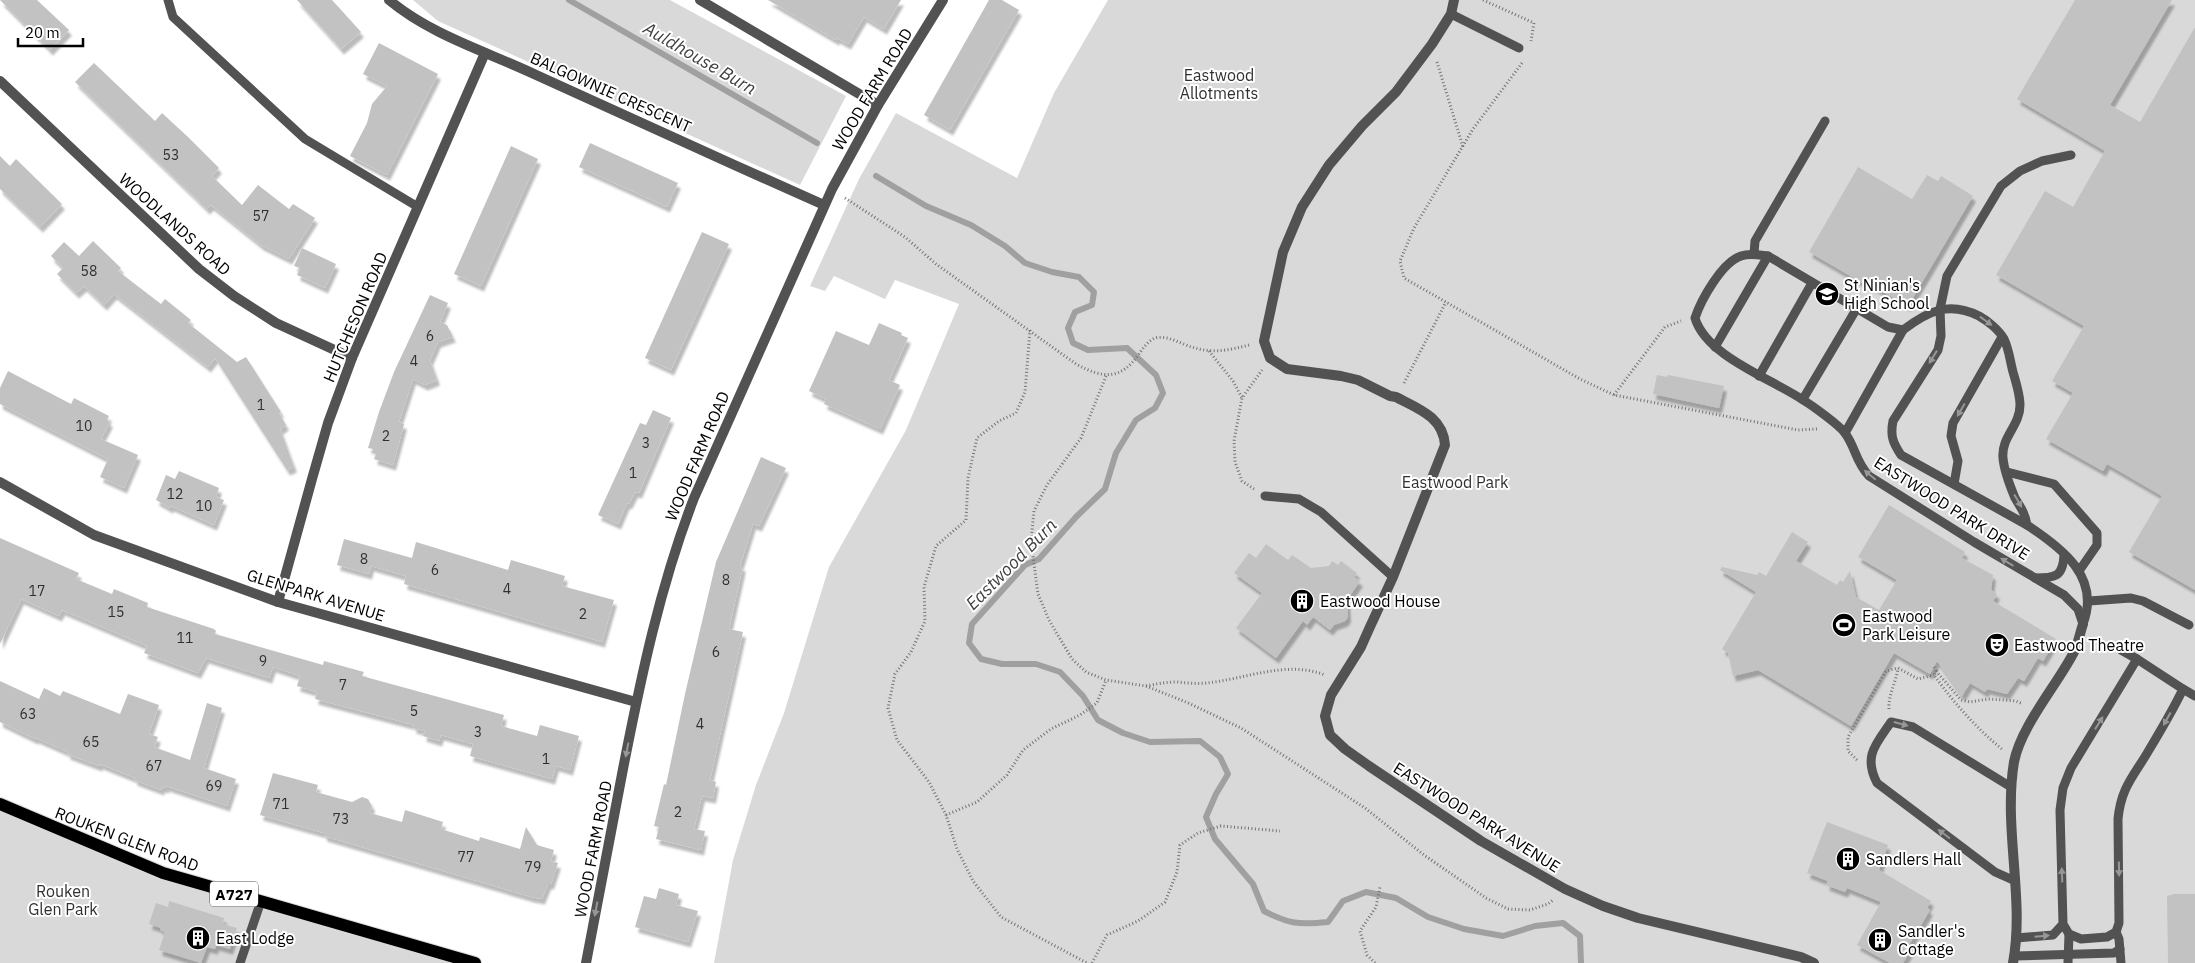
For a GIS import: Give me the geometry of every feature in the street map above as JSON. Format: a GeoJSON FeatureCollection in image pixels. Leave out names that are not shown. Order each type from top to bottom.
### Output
{"type":"FeatureCollection","features":[{"type":"Feature","properties":{"kind":"main road","name":"ROUKEN GLEN ROAD"},"geometry":{"type":"LineString","coordinates":[[0,804],[163,873],[475,963]]}},
{"type":"Feature","properties":{"kind":"street","name":"BALGOWNIE CRESCENT"},"geometry":{"type":"LineString","coordinates":[[389,0],[414,19],[446,36],[824,205]]}},
{"type":"Feature","properties":{"kind":"street"},"geometry":{"type":"LineString","coordinates":[[700,0],[878,106]]}},
{"type":"Feature","properties":{"kind":"street","name":"WOOD FARM ROAD"},"geometry":{"type":"LineString","coordinates":[[586,963],[636,702],[666,575],[676,544],[694,498],[824,205],[878,106],[943,0]]}},
{"type":"Feature","properties":{"kind":"street"},"geometry":{"type":"LineString","coordinates":[[1270,358],[1264,340],[1283,252],[1302,207],[1329,165],[1362,126],[1396,92],[1432,44],[1450,14],[1454,0]]}},
{"type":"Feature","properties":{"kind":"street","name":"HUTCHESON ROAD"},"geometry":{"type":"LineString","coordinates":[[278,602],[328,423],[352,358],[485,53]]}},
{"type":"Feature","properties":{"kind":"street","name":"WOODLANDS ROAD"},"geometry":{"type":"LineString","coordinates":[[0,81],[206,275],[276,323],[313,342],[352,358]]}},
{"type":"Feature","properties":{"kind":"street","name":"EASTWOOD PARK AVENUE"},"geometry":{"type":"LineString","coordinates":[[1270,358],[1287,369],[1358,380],[1390,396],[1396,396],[1434,418],[1445,436],[1445,445],[1393,577],[1361,648],[1330,695],[1325,716],[1330,735],[1345,749],[1481,841],[1565,889],[1603,906],[1638,918],[1801,957],[1814,963]]}},
{"type":"Feature","properties":{"kind":"street","name":"GLENPARK AVENUE"},"geometry":{"type":"LineString","coordinates":[[0,482],[94,535],[278,602],[636,702]]}},
{"type":"Feature","properties":{"kind":"street","name":"EASTWOOD PARK DRIVE"},"geometry":{"type":"LineString","coordinates":[[2013,959],[2016,938],[2012,787],[2014,760],[2023,738],[2075,651],[2083,624]]}},
{"type":"Feature","properties":{"kind":"lane"},"geometry":{"type":"LineString","coordinates":[[168,0],[173,17],[305,139],[418,207]]}},
{"type":"Feature","properties":{"kind":"lane"},"geometry":{"type":"LineString","coordinates":[[1450,14],[1519,48]]}},
{"type":"Feature","properties":{"kind":"lane"},"geometry":{"type":"LineString","coordinates":[[1754,254],[1755,241],[1825,121]]}},
{"type":"Feature","properties":{"kind":"lane"},"geometry":{"type":"LineString","coordinates":[[2027,525],[1901,455],[1890,433],[1893,421],[1938,350],[1941,336],[1940,309],[1948,276],[2001,186],[2020,170],[2042,161],[2071,155]]}},
{"type":"Feature","properties":{"kind":"lane"},"geometry":{"type":"LineString","coordinates":[[1845,433],[1803,400],[1759,376],[1715,347],[1698,328],[1695,318],[1706,294],[1729,263],[1740,256],[1754,254],[1768,256],[1858,308],[1888,328],[1903,330]]}},
{"type":"Feature","properties":{"kind":"lane"},"geometry":{"type":"LineString","coordinates":[[1715,347],[1768,256]]}},
{"type":"Feature","properties":{"kind":"lane"},"geometry":{"type":"LineString","coordinates":[[1759,376],[1812,283]]}},
{"type":"Feature","properties":{"kind":"lane"},"geometry":{"type":"LineString","coordinates":[[1803,400],[1858,308]]}},
{"type":"Feature","properties":{"kind":"lane","name":"EASTWOOD PARK DRIVE"},"geometry":{"type":"LineString","coordinates":[[1957,308],[1970,312],[1988,321],[2002,337],[2007,348],[2021,403],[2020,417],[2004,442],[2003,458],[2015,497],[2025,512],[2027,525],[2047,538],[2080,571],[2086,582],[2089,601],[2083,624],[2078,609],[2064,595],[1869,476],[1860,466],[1845,433],[1903,330],[1928,313],[1940,309],[1957,308]]}},
{"type":"Feature","properties":{"kind":"lane"},"geometry":{"type":"LineString","coordinates":[[1954,484],[1958,461],[1951,436],[1953,423],[2002,337]]}},
{"type":"Feature","properties":{"kind":"lane"},"geometry":{"type":"LineString","coordinates":[[2007,472],[2054,484],[2097,533],[2097,545],[2080,571]]}},
{"type":"Feature","properties":{"kind":"lane"},"geometry":{"type":"LineString","coordinates":[[1265,496],[1299,499],[1321,512],[1393,577]]}},
{"type":"Feature","properties":{"kind":"lane","name":"EASTWOOD PARK DRIVE"},"geometry":{"type":"LineString","coordinates":[[2035,578],[2050,578],[2059,574],[2064,565],[2064,555]]}},
{"type":"Feature","properties":{"kind":"lane"},"geometry":{"type":"LineString","coordinates":[[2089,601],[2131,598],[2143,601],[2189,625]]}},
{"type":"Feature","properties":{"kind":"lane"},"geometry":{"type":"LineString","coordinates":[[2121,650],[2195,696]]}},
{"type":"Feature","properties":{"kind":"lane"},"geometry":{"type":"LineString","coordinates":[[2137,659],[2071,768],[2063,788],[2060,810],[2063,924],[2070,934],[2081,939],[2107,938],[2116,932],[2119,923],[2119,803],[2123,790],[2148,751],[2183,689]]}},
{"type":"Feature","properties":{"kind":"lane"},"geometry":{"type":"LineString","coordinates":[[2012,787],[1913,727],[1891,722],[1874,747],[1870,763],[1877,783],[1995,872],[2014,880]]}},
{"type":"Feature","properties":{"kind":"lane"},"geometry":{"type":"LineString","coordinates":[[240,963],[261,901]]}},
{"type":"Feature","properties":{"kind":"lane"},"geometry":{"type":"LineString","coordinates":[[2016,938],[2053,935],[2063,924]]}},
{"type":"Feature","properties":{"kind":"lane"},"geometry":{"type":"LineString","coordinates":[[2116,932],[2119,939],[2120,963]]}},
{"type":"Feature","properties":{"kind":"lane"},"geometry":{"type":"LineString","coordinates":[[2068,959],[2070,934]]}},
{"type":"Feature","properties":{"kind":"lane"},"geometry":{"type":"LineString","coordinates":[[2013,959],[2068,959],[2114,953],[2120,949]]}},
{"type":"Feature","properties":{"kind":"path"},"geometry":{"type":"LineString","coordinates":[[1483,0],[1534,23],[1529,49]]}},
{"type":"Feature","properties":{"kind":"path"},"geometry":{"type":"LineString","coordinates":[[1432,44],[1463,147]]}},
{"type":"Feature","properties":{"kind":"path"},"geometry":{"type":"LineString","coordinates":[[1524,59],[1516,73],[1472,129],[1414,228],[1400,261],[1404,278],[1580,379],[1614,395],[1798,430],[1812,431],[1822,428],[1830,420]]}},
{"type":"Feature","properties":{"kind":"path"},"geometry":{"type":"LineString","coordinates":[[832,189],[905,238],[936,264],[1089,372],[1106,376],[1120,372],[1130,366],[1146,344],[1156,338],[1174,339],[1192,347],[1209,351],[1228,351],[1264,340]]}},
{"type":"Feature","properties":{"kind":"path"},"geometry":{"type":"LineString","coordinates":[[1396,396],[1446,302]]}},
{"type":"Feature","properties":{"kind":"path"},"geometry":{"type":"LineString","coordinates":[[1614,395],[1665,328],[1676,322],[1695,318]]}},
{"type":"Feature","properties":{"kind":"path"},"geometry":{"type":"LineString","coordinates":[[1030,330],[1025,392],[1016,413],[999,421],[977,438],[968,478],[966,520],[936,546],[924,587],[925,621],[911,652],[895,674],[888,708],[897,740],[929,782],[946,814],[957,849],[973,881],[1001,917],[1087,963]]}},
{"type":"Feature","properties":{"kind":"path"},"geometry":{"type":"LineString","coordinates":[[1209,351],[1233,381],[1242,398]]}},
{"type":"Feature","properties":{"kind":"path"},"geometry":{"type":"LineString","coordinates":[[1265,496],[1242,481],[1235,462],[1234,441],[1242,398],[1270,358]]}},
{"type":"Feature","properties":{"kind":"path"},"geometry":{"type":"LineString","coordinates":[[1106,376],[1081,438],[1047,485],[1034,511],[1031,541],[1038,594],[1049,620],[1072,659],[1086,672],[1106,680],[1146,686],[1186,702],[1241,728],[1365,808],[1424,855],[1486,898],[1508,909],[1530,910],[1548,904],[1565,889]]}},
{"type":"Feature","properties":{"kind":"path"},"geometry":{"type":"LineString","coordinates":[[1934,667],[1961,700],[1970,702],[1988,699],[2016,701]]}},
{"type":"Feature","properties":{"kind":"path"},"geometry":{"type":"LineString","coordinates":[[1870,763],[1856,760],[1848,751],[1848,737],[1886,671],[1898,668],[1918,679],[1934,675],[1936,671]]}},
{"type":"Feature","properties":{"kind":"path"},"geometry":{"type":"LineString","coordinates":[[1891,722],[1888,698],[1896,684],[1898,668]]}},
{"type":"Feature","properties":{"kind":"path"},"geometry":{"type":"LineString","coordinates":[[1146,686],[1174,682],[1205,684],[1262,672],[1294,670],[1316,672],[1339,681]]}},
{"type":"Feature","properties":{"kind":"path"},"geometry":{"type":"LineString","coordinates":[[1934,675],[1963,713],[1982,733],[2014,760]]}},
{"type":"Feature","properties":{"kind":"path"},"geometry":{"type":"LineString","coordinates":[[946,814],[977,802],[1007,775],[1023,750],[1051,729],[1080,716],[1096,703],[1106,680]]}},
{"type":"Feature","properties":{"kind":"path"},"geometry":{"type":"LineString","coordinates":[[1092,963],[1107,935],[1138,921],[1165,902],[1177,872],[1180,845],[1198,833],[1221,826],[1280,831]]}},
{"type":"Feature","properties":{"kind":"path"},"geometry":{"type":"LineString","coordinates":[[1375,963],[1367,955],[1360,931],[1376,908],[1380,887]]}},
{"type":"Feature","properties":{"kind":"green space"},"geometry":{"type":"Polygon","coordinates":[[[413,0],[670,0],[846,96],[800,185],[438,21],[413,0]]]}},
{"type":"Feature","properties":{"kind":"green space","name":"Eastwood Park"},"geometry":{"type":"Polygon","coordinates":[[[1108,0],[2195,0],[2195,963],[714,963],[733,860],[756,785],[784,713],[829,567],[906,430],[959,304],[895,280],[885,299],[834,276],[825,291],[810,286],[859,179],[896,113],[1017,178],[1054,93],[1108,0]]]}},
{"type":"Feature","properties":{"kind":"green space","name":"Rouken Glen Park"},"geometry":{"type":"Polygon","coordinates":[[[0,804],[163,873],[475,963],[0,963],[0,804]]]}},
{"type":"Feature","properties":{"kind":"building"},"geometry":{"type":"Polygon","coordinates":[[[0,0],[37,0],[69,30],[50,50],[0,0]]]}},
{"type":"Feature","properties":{"kind":"building"},"geometry":{"type":"Polygon","coordinates":[[[297,0],[332,0],[361,32],[341,49],[297,0]]]}},
{"type":"Feature","properties":{"kind":"building"},"geometry":{"type":"Polygon","coordinates":[[[768,0],[901,0],[884,29],[864,17],[848,44],[837,38],[836,40],[768,0]]]}},
{"type":"Feature","properties":{"kind":"building"},"geometry":{"type":"Polygon","coordinates":[[[989,0],[1002,0],[1019,10],[950,130],[924,115],[989,0]]]}},
{"type":"Feature","properties":{"kind":"building"},"geometry":{"type":"Polygon","coordinates":[[[2075,0],[2172,0],[2110,105],[2140,122],[2195,27],[2195,590],[2129,552],[2162,496],[2107,464],[2103,471],[2046,439],[2073,393],[2052,381],[2084,326],[1996,275],[2045,191],[2073,207],[2105,151],[2017,99],[2075,0]]]}},
{"type":"Feature","properties":{"kind":"building"},"geometry":{"type":"Polygon","coordinates":[[[379,43],[438,74],[387,175],[350,156],[367,123],[372,104],[387,86],[363,74],[379,43]]]}},
{"type":"Feature","properties":{"kind":"building"},"geometry":{"type":"Polygon","coordinates":[[[94,63],[155,121],[162,113],[188,137],[219,168],[212,176],[242,205],[258,185],[289,209],[293,204],[315,218],[289,259],[261,245],[211,205],[207,209],[75,82],[94,63]]]}},
{"type":"Feature","properties":{"kind":"building"},"geometry":{"type":"Polygon","coordinates":[[[590,143],[678,183],[667,207],[579,167],[590,143]]]}},
{"type":"Feature","properties":{"kind":"building"},"geometry":{"type":"Polygon","coordinates":[[[511,146],[538,159],[481,286],[454,274],[511,146]]]}},
{"type":"Feature","properties":{"kind":"building"},"geometry":{"type":"Polygon","coordinates":[[[0,156],[10,166],[16,159],[62,204],[40,227],[0,189],[0,156]]]}},
{"type":"Feature","properties":{"kind":"building"},"geometry":{"type":"Polygon","coordinates":[[[1858,167],[1912,199],[1927,175],[1938,181],[1941,176],[1973,196],[1908,306],[1867,283],[1866,285],[1809,252],[1858,167]]]}},
{"type":"Feature","properties":{"kind":"building"},"geometry":{"type":"Polygon","coordinates":[[[702,232],[729,244],[671,370],[645,358],[702,232]]]}},
{"type":"Feature","properties":{"kind":"building"},"geometry":{"type":"Polygon","coordinates":[[[93,241],[121,268],[118,271],[161,304],[165,299],[191,320],[188,323],[237,362],[246,357],[281,412],[279,413],[286,425],[280,429],[294,467],[287,470],[215,358],[208,367],[114,294],[104,305],[84,286],[76,293],[57,274],[63,268],[51,256],[64,242],[79,256],[93,241]]]}},
{"type":"Feature","properties":{"kind":"building"},"geometry":{"type":"Polygon","coordinates":[[[302,248],[336,264],[325,288],[297,275],[300,268],[294,266],[302,248]]]}},
{"type":"Feature","properties":{"kind":"building"},"geometry":{"type":"Polygon","coordinates":[[[430,295],[448,303],[440,322],[447,325],[453,337],[438,342],[430,360],[437,380],[425,385],[413,379],[399,422],[404,424],[393,465],[374,459],[376,454],[372,453],[373,449],[368,448],[394,372],[430,295]]]}},
{"type":"Feature","properties":{"kind":"building"},"geometry":{"type":"Polygon","coordinates":[[[879,323],[902,333],[901,335],[908,338],[889,380],[900,385],[880,429],[824,404],[826,399],[809,391],[836,331],[869,345],[879,323]]]}},
{"type":"Feature","properties":{"kind":"building"},"geometry":{"type":"Polygon","coordinates":[[[8,371],[71,404],[74,398],[109,416],[107,420],[110,422],[101,439],[138,455],[124,488],[100,477],[108,459],[0,404],[0,388],[8,371]]]}},
{"type":"Feature","properties":{"kind":"building"},"geometry":{"type":"Polygon","coordinates":[[[1657,375],[1667,377],[1668,375],[1724,386],[1719,408],[1653,394],[1657,375]]]}},
{"type":"Feature","properties":{"kind":"building"},"geometry":{"type":"Polygon","coordinates":[[[653,410],[671,418],[639,493],[635,492],[629,504],[627,503],[618,524],[598,515],[640,423],[646,425],[653,410]]]}},
{"type":"Feature","properties":{"kind":"building"},"geometry":{"type":"Polygon","coordinates":[[[761,457],[786,468],[759,526],[753,524],[740,566],[743,566],[729,629],[743,632],[710,780],[716,782],[713,798],[702,796],[694,829],[705,831],[701,850],[656,839],[659,827],[654,826],[664,784],[666,785],[716,562],[761,457]]]}},
{"type":"Feature","properties":{"kind":"building"},"geometry":{"type":"Polygon","coordinates":[[[179,471],[219,488],[216,497],[224,500],[214,525],[171,506],[170,508],[156,500],[166,475],[175,479],[179,471]]]}},
{"type":"Feature","properties":{"kind":"building","name":"Eastwood Park Leisure"},"geometry":{"type":"Polygon","coordinates":[[[1889,505],[1965,552],[1962,558],[1993,575],[1991,590],[1997,594],[1993,601],[2056,639],[2043,661],[2038,658],[2024,681],[2018,678],[2007,694],[1987,689],[1985,692],[1970,683],[1962,696],[1937,661],[1930,674],[1894,653],[1851,726],[1758,670],[1733,676],[1728,653],[1722,649],[1756,592],[1720,570],[1722,567],[1757,575],[1759,572],[1766,576],[1792,532],[1808,542],[1796,561],[1837,585],[1840,580],[1843,582],[1850,571],[1856,597],[1879,610],[1897,580],[1858,557],[1889,505]]]}},
{"type":"Feature","properties":{"kind":"building"},"geometry":{"type":"Polygon","coordinates":[[[0,538],[79,573],[76,579],[112,594],[114,589],[148,603],[147,607],[214,629],[216,631],[215,634],[323,665],[324,661],[364,672],[362,676],[504,715],[501,726],[537,736],[540,725],[579,736],[570,770],[556,766],[552,779],[470,756],[473,744],[441,735],[439,741],[423,736],[425,731],[413,728],[414,725],[315,699],[317,692],[297,686],[300,676],[273,667],[269,678],[206,658],[198,673],[144,653],[147,646],[62,610],[59,616],[21,599],[0,644],[0,538]]]}},
{"type":"Feature","properties":{"kind":"building"},"geometry":{"type":"Polygon","coordinates":[[[344,539],[412,558],[416,542],[508,570],[511,560],[565,576],[562,586],[614,600],[602,642],[404,584],[406,576],[371,566],[369,574],[337,565],[344,539]]]}},
{"type":"Feature","properties":{"kind":"building","name":"Eastwood House"},"geometry":{"type":"Polygon","coordinates":[[[1266,544],[1288,560],[1292,555],[1311,568],[1329,566],[1332,561],[1338,565],[1341,561],[1357,573],[1354,577],[1360,581],[1347,600],[1348,617],[1345,621],[1334,625],[1330,630],[1313,617],[1307,625],[1303,621],[1276,658],[1236,628],[1262,593],[1234,573],[1249,553],[1256,558],[1266,544]]]}},
{"type":"Feature","properties":{"kind":"building"},"geometry":{"type":"Polygon","coordinates":[[[0,681],[39,699],[44,688],[60,696],[63,691],[120,714],[128,694],[159,705],[149,734],[158,737],[154,747],[190,760],[207,703],[222,708],[204,768],[236,779],[227,806],[166,786],[166,788],[162,787],[161,790],[100,764],[99,766],[67,754],[68,752],[0,722],[0,681]]]}},
{"type":"Feature","properties":{"kind":"building"},"geometry":{"type":"Polygon","coordinates":[[[273,773],[318,785],[316,792],[352,802],[362,797],[368,799],[372,806],[370,813],[402,822],[405,810],[443,822],[441,829],[479,841],[480,837],[520,849],[526,827],[537,845],[554,850],[551,861],[558,863],[551,884],[548,884],[542,899],[531,897],[324,836],[324,833],[260,815],[273,773]]]}},
{"type":"Feature","properties":{"kind":"building"},"geometry":{"type":"Polygon","coordinates":[[[1827,822],[1888,845],[1879,870],[1931,901],[1927,908],[1930,910],[1909,945],[1912,947],[1903,963],[1890,963],[1857,945],[1881,902],[1847,888],[1845,892],[1826,885],[1828,881],[1807,873],[1827,822]]]}},
{"type":"Feature","properties":{"kind":"building"},"geometry":{"type":"Polygon","coordinates":[[[659,888],[679,894],[676,905],[698,911],[688,942],[635,927],[644,896],[656,899],[659,888]]]}},
{"type":"Feature","properties":{"kind":"building"},"geometry":{"type":"Polygon","coordinates":[[[2195,894],[2195,963],[2168,963],[2167,896],[2195,894]]]}},
{"type":"Feature","properties":{"kind":"building","name":"East Lodge"},"geometry":{"type":"Polygon","coordinates":[[[169,901],[224,918],[223,924],[237,928],[230,949],[216,945],[215,949],[207,947],[201,963],[159,950],[165,932],[160,930],[161,928],[149,924],[156,903],[168,907],[169,901]]]}},
{"type":"Feature","properties":{"kind":"waterway","name":"Auldhouse Burn"},"geometry":{"type":"LineString","coordinates":[[569,0],[817,143]]}},
{"type":"Feature","properties":{"kind":"waterway","name":"Eastwood Burn"},"geometry":{"type":"LineString","coordinates":[[876,176],[926,206],[971,225],[1005,246],[1025,263],[1052,272],[1079,277],[1094,292],[1092,305],[1075,312],[1068,328],[1073,343],[1088,350],[1127,348],[1156,375],[1163,393],[1155,408],[1136,420],[1116,453],[1105,489],[1076,517],[1039,559],[1025,565],[972,624],[969,643],[981,659],[1002,664],[1036,664],[1060,672],[1083,696],[1098,720],[1123,733],[1150,742],[1200,741],[1220,757],[1228,774],[1216,794],[1206,817],[1215,839],[1253,884],[1264,911],[1280,919],[1295,923],[1328,922],[1343,901],[1366,892],[1396,898],[1428,917],[1464,929],[1503,936],[1535,926],[1563,923],[1580,936],[1581,963]]}},
{"type":"Feature","properties":{"kind":"place","name":"St Ninian's High School"},"geometry":{"type":"Point","coordinates":[1827,294]}},
{"type":"Feature","properties":{"kind":"place","name":"Eastwood House"},"geometry":{"type":"Point","coordinates":[1302,601]}},
{"type":"Feature","properties":{"kind":"place","name":"Eastwood Park Leisure"},"geometry":{"type":"Point","coordinates":[1844,625]}},
{"type":"Feature","properties":{"kind":"place","name":"Eastwood Theatre"},"geometry":{"type":"Point","coordinates":[1997,645]}},
{"type":"Feature","properties":{"kind":"place","name":"Sandlers Hall"},"geometry":{"type":"Point","coordinates":[1848,859]}},
{"type":"Feature","properties":{"kind":"place","name":"East Lodge"},"geometry":{"type":"Point","coordinates":[198,938]}},
{"type":"Feature","properties":{"kind":"place","name":"Sandler's Cottage"},"geometry":{"type":"Point","coordinates":[1880,940]}},
{"type":"Feature","properties":{"kind":"park label","name":"Eastwood Allotments"},"geometry":{"type":"Point","coordinates":[1219,84]}}]}
